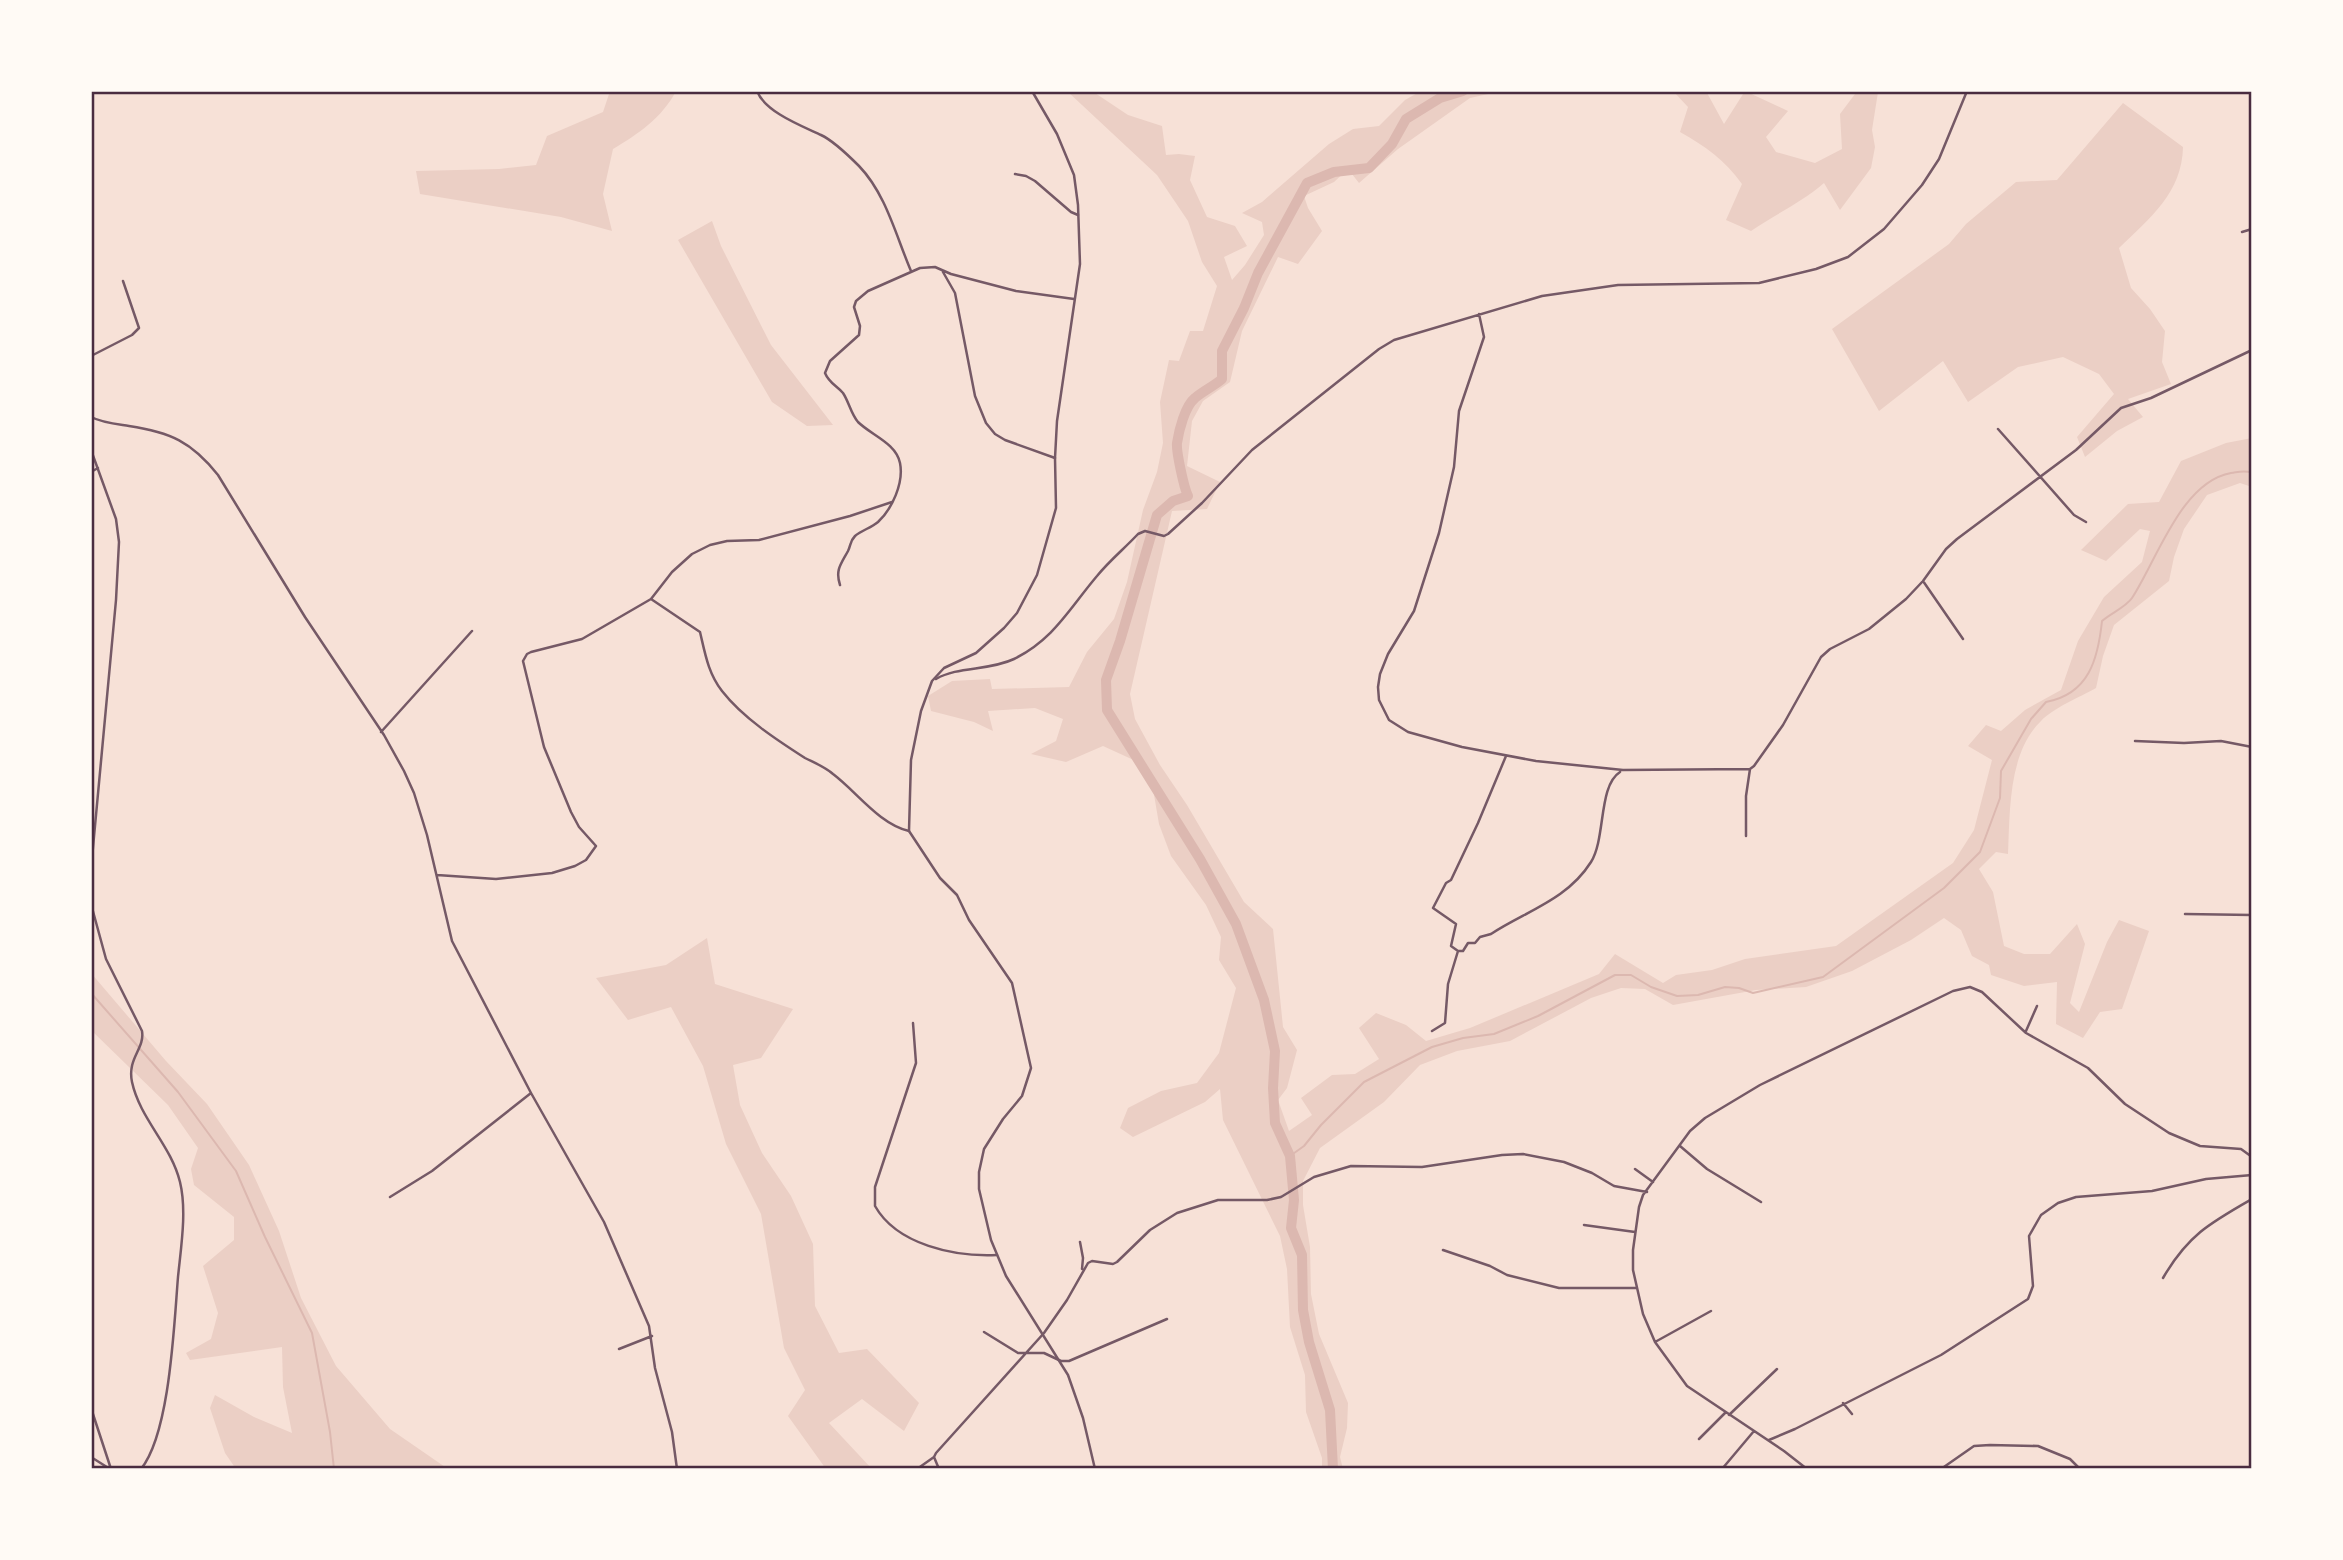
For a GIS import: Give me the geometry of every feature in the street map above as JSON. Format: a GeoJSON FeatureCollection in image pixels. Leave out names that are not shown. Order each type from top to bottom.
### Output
{"type":"FeatureCollection","features":[{"type":"Feature","properties":{"kind":"street"},"geometry":{"type":"LineString","coordinates":[[757,91],[764,104],[810,132],[822,136],[862,169],[879,193],[911,271]]}},
{"type":"Feature","properties":{"kind":"street"},"geometry":{"type":"LineString","coordinates":[[909,831],[911,760],[924,699],[932,681],[944,668],[976,653],[1017,612],[1046,549],[1056,508],[1057,421],[1080,264],[1078,215],[1074,175],[1057,134],[1032,91]]}},
{"type":"Feature","properties":{"kind":"street"},"geometry":{"type":"LineString","coordinates":[[932,681],[947,673],[1007,662],[1030,649],[1057,628],[1095,578],[1138,534],[1145,531],[1164,536],[1168,534],[1202,503],[1252,450],[1378,349],[1394,340],[1542,296],[1618,285],[1734,285],[1770,281],[1848,257],[1884,229],[1922,185],[1938,159],[1967,91]]}},
{"type":"Feature","properties":{"kind":"street"},"geometry":{"type":"LineString","coordinates":[[1015,174],[1031,178],[1078,215]]}},
{"type":"Feature","properties":{"kind":"street"},"geometry":{"type":"LineString","coordinates":[[2242,232],[2252,229]]}},
{"type":"Feature","properties":{"kind":"street"},"geometry":{"type":"LineString","coordinates":[[840,585],[837,576],[840,563],[849,550],[851,541],[857,534],[877,523],[892,502],[901,468],[899,458],[882,440],[859,423],[843,394],[829,380],[825,370],[830,361],[859,335],[860,326],[854,307],[856,301],[868,291],[911,271],[931,267],[1016,291],[1074,299]]}},
{"type":"Feature","properties":{"kind":"street"},"geometry":{"type":"LineString","coordinates":[[943,271],[955,293],[975,396],[986,423],[1004,440],[1055,458]]}},
{"type":"Feature","properties":{"kind":"street"},"geometry":{"type":"LineString","coordinates":[[91,356],[132,335],[139,328],[123,281]]}},
{"type":"Feature","properties":{"kind":"street"},"geometry":{"type":"LineString","coordinates":[[1479,314],[1484,337],[1459,411],[1454,467],[1439,533],[1414,611],[1388,654],[1378,687],[1384,710],[1389,720],[1398,727],[1462,747],[1506,756],[1623,770],[1750,769],[1766,753],[1825,652],[1869,629],[1906,599],[1957,538],[2092,437],[2120,408],[2151,398],[2252,350]]}},
{"type":"Feature","properties":{"kind":"street"},"geometry":{"type":"LineString","coordinates":[[91,417],[169,434],[203,457],[218,475],[305,617],[399,761],[414,793],[452,941],[531,1093],[615,1245],[652,1336],[655,1368],[667,1410],[677,1469]]}},
{"type":"Feature","properties":{"kind":"street"},"geometry":{"type":"LineString","coordinates":[[1998,429],[2074,515],[2086,522]]}},
{"type":"Feature","properties":{"kind":"street"},"geometry":{"type":"LineString","coordinates":[[91,450],[118,526],[119,553],[91,869]]}},
{"type":"Feature","properties":{"kind":"street"},"geometry":{"type":"LineString","coordinates":[[91,472],[98,468]]}},
{"type":"Feature","properties":{"kind":"street"},"geometry":{"type":"LineString","coordinates":[[437,875],[496,879],[552,873],[575,866],[592,853],[596,846],[579,827],[571,812],[544,747],[523,661],[527,654],[568,644],[595,633],[650,599],[672,572],[692,554],[710,545],[727,541],[759,540],[892,502]]}},
{"type":"Feature","properties":{"kind":"street"},"geometry":{"type":"LineString","coordinates":[[1923,581],[1963,639]]}},
{"type":"Feature","properties":{"kind":"street"},"geometry":{"type":"LineString","coordinates":[[650,599],[700,632],[707,663],[719,687],[734,704],[785,745],[834,774],[879,814],[909,831],[940,878],[957,895],[969,920],[1010,978],[1031,1068],[1022,1096],[990,1138],[980,1162],[979,1189],[997,1255],[1006,1276],[1061,1361],[1083,1418],[1095,1469]]}},
{"type":"Feature","properties":{"kind":"street"},"geometry":{"type":"LineString","coordinates":[[381,732],[472,631]]}},
{"type":"Feature","properties":{"kind":"street"},"geometry":{"type":"LineString","coordinates":[[2134,741],[2221,741],[2252,747]]}},
{"type":"Feature","properties":{"kind":"street"},"geometry":{"type":"LineString","coordinates":[[1506,756],[1451,880],[1446,883],[1433,908],[1455,922],[1451,946],[1458,951],[1463,951],[1468,943],[1475,943],[1480,937],[1491,934],[1554,899],[1574,884],[1597,849],[1611,782],[1614,776],[1623,770]]}},
{"type":"Feature","properties":{"kind":"street"},"geometry":{"type":"LineString","coordinates":[[1746,836],[1746,796],[1750,769]]}},
{"type":"Feature","properties":{"kind":"street"},"geometry":{"type":"LineString","coordinates":[[91,904],[106,958],[142,1031],[142,1041],[131,1067],[137,1099],[176,1168],[182,1193],[179,1268],[167,1388],[156,1440],[141,1469]]}},
{"type":"Feature","properties":{"kind":"street"},"geometry":{"type":"LineString","coordinates":[[2185,914],[2252,915]]}},
{"type":"Feature","properties":{"kind":"street"},"geometry":{"type":"LineString","coordinates":[[1432,1031],[1445,1023],[1446,991],[1458,951]]}},
{"type":"Feature","properties":{"kind":"street"},"geometry":{"type":"LineString","coordinates":[[1807,1469],[1684,1383],[1655,1342],[1643,1314],[1632,1261],[1639,1207],[1643,1195],[1697,1124],[1741,1095],[1953,991],[1970,987],[1982,992],[2026,1033],[2088,1068],[2125,1104],[2169,1133],[2200,1146],[2241,1149],[2252,1157]]}},
{"type":"Feature","properties":{"kind":"street"},"geometry":{"type":"LineString","coordinates":[[2026,1033],[2037,1006]]}},
{"type":"Feature","properties":{"kind":"street"},"geometry":{"type":"LineString","coordinates":[[913,1023],[916,1063],[874,1187],[874,1206],[893,1226],[923,1244],[960,1252],[997,1255]]}},
{"type":"Feature","properties":{"kind":"street"},"geometry":{"type":"LineString","coordinates":[[390,1197],[432,1171],[531,1093]]}},
{"type":"Feature","properties":{"kind":"street"},"geometry":{"type":"LineString","coordinates":[[1679,1146],[1707,1169],[1761,1202]]}},
{"type":"Feature","properties":{"kind":"street"},"geometry":{"type":"LineString","coordinates":[[917,1469],[934,1457],[1023,1354],[1044,1334],[1091,1261],[1107,1264],[1117,1262],[1150,1230],[1177,1213],[1218,1200],[1267,1200],[1281,1197],[1314,1177],[1351,1166],[1422,1167],[1513,1154],[1564,1162],[1592,1172],[1614,1186],[1647,1192]]}},
{"type":"Feature","properties":{"kind":"street"},"geometry":{"type":"LineString","coordinates":[[1635,1169],[1653,1182]]}},
{"type":"Feature","properties":{"kind":"street"},"geometry":{"type":"LineString","coordinates":[[1768,1440],[1941,1355],[2028,1299],[2033,1286],[2029,1236],[2041,1215],[2058,1202],[2076,1197],[2135,1194],[2169,1189],[2206,1179],[2252,1175]]}},
{"type":"Feature","properties":{"kind":"street"},"geometry":{"type":"LineString","coordinates":[[2162,1278],[2194,1236],[2252,1199]]}},
{"type":"Feature","properties":{"kind":"street"},"geometry":{"type":"LineString","coordinates":[[1584,1225],[1635,1232]]}},
{"type":"Feature","properties":{"kind":"street"},"geometry":{"type":"LineString","coordinates":[[1080,1242],[1082,1272]]}},
{"type":"Feature","properties":{"kind":"street"},"geometry":{"type":"LineString","coordinates":[[1443,1251],[1490,1266],[1507,1275],[1559,1288],[1636,1288]]}},
{"type":"Feature","properties":{"kind":"street"},"geometry":{"type":"LineString","coordinates":[[1655,1342],[1711,1311]]}},
{"type":"Feature","properties":{"kind":"street"},"geometry":{"type":"LineString","coordinates":[[984,1332],[1023,1354],[1044,1353],[1061,1361],[1077,1358],[1167,1319]]}},
{"type":"Feature","properties":{"kind":"street"},"geometry":{"type":"LineString","coordinates":[[619,1349],[652,1336]]}},
{"type":"Feature","properties":{"kind":"street"},"geometry":{"type":"LineString","coordinates":[[1699,1438],[1777,1369]]}},
{"type":"Feature","properties":{"kind":"street"},"geometry":{"type":"LineString","coordinates":[[1843,1403],[1852,1414]]}},
{"type":"Feature","properties":{"kind":"street"},"geometry":{"type":"LineString","coordinates":[[91,1408],[111,1469]]}},
{"type":"Feature","properties":{"kind":"street"},"geometry":{"type":"LineString","coordinates":[[1722,1469],[1754,1431]]}},
{"type":"Feature","properties":{"kind":"street"},"geometry":{"type":"LineString","coordinates":[[1941,1469],[1974,1446],[1990,1445],[2038,1446],[2070,1459],[2080,1469]]}},
{"type":"Feature","properties":{"kind":"street"},"geometry":{"type":"LineString","coordinates":[[91,1457],[111,1469]]}},
{"type":"Feature","properties":{"kind":"street"},"geometry":{"type":"LineString","coordinates":[[934,1457],[939,1469]]}},
{"type":"Feature","properties":{"kind":"shaded area"},"geometry":{"type":"Polygon","coordinates":[[[610,91],[676,91],[657,117],[613,149],[603,194],[612,231],[561,217],[420,194],[416,171],[499,169],[536,165],[547,136],[603,112],[610,91]]]}},
{"type":"Feature","properties":{"kind":"shaded area"},"geometry":{"type":"Polygon","coordinates":[[[1067,91],[1092,91],[1128,115],[1162,126],[1166,155],[1195,156],[1190,180],[1207,217],[1235,226],[1247,246],[1224,257],[1232,280],[1264,235],[1262,222],[1242,213],[1262,202],[1329,144],[1353,129],[1379,126],[1405,100],[1421,91],[1502,91],[1470,98],[1398,149],[1359,183],[1348,169],[1334,182],[1304,196],[1322,231],[1298,264],[1278,257],[1242,331],[1230,382],[1203,401],[1192,421],[1187,466],[1220,482],[1207,509],[1172,511],[1130,694],[1135,719],[1160,765],[1187,805],[1244,902],[1273,929],[1283,1027],[1297,1050],[1287,1088],[1278,1100],[1289,1131],[1312,1115],[1301,1098],[1332,1075],[1355,1074],[1379,1059],[1359,1028],[1376,1013],[1406,1025],[1426,1041],[1470,1028],[1599,974],[1615,954],[1663,983],[1676,975],[1712,970],[1745,959],[1836,946],[1953,863],[1974,830],[1992,760],[1968,746],[1986,725],[2001,731],[2025,710],[2061,690],[2078,641],[2104,597],[2142,562],[2150,531],[2140,529],[2106,561],[2081,550],[2128,504],[2159,502],[2181,461],[2226,443],[2252,438],[2252,487],[2240,483],[2207,495],[2184,529],[2169,581],[2114,625],[2096,688],[2052,712],[2030,734],[2022,749],[2013,784],[2008,854],[1996,852],[1979,869],[1993,892],[2004,946],[2024,954],[2050,954],[2077,924],[2085,944],[2070,1003],[2079,1012],[2107,942],[2119,920],[2149,931],[2122,1009],[2100,1012],[2083,1038],[2056,1024],[2057,982],[2024,986],[1991,975],[1989,965],[1972,956],[1961,930],[1944,918],[1911,940],[1852,971],[1806,987],[1756,990],[1673,1005],[1645,989],[1621,988],[1591,998],[1510,1041],[1457,1051],[1420,1065],[1384,1102],[1320,1148],[1303,1181],[1303,1205],[1310,1247],[1311,1294],[1319,1334],[1348,1403],[1347,1428],[1340,1457],[1343,1469],[1322,1469],[1322,1458],[1306,1412],[1305,1375],[1290,1327],[1287,1269],[1280,1236],[1223,1120],[1220,1089],[1205,1102],[1133,1137],[1120,1128],[1128,1108],[1161,1091],[1197,1083],[1219,1053],[1236,988],[1219,960],[1221,937],[1206,905],[1171,856],[1159,824],[1152,783],[1138,762],[1103,746],[1066,762],[1031,754],[1056,741],[1063,719],[1035,708],[988,711],[993,731],[974,722],[931,711],[928,696],[952,681],[990,679],[992,689],[1069,687],[1087,652],[1114,619],[1127,582],[1143,510],[1157,472],[1163,443],[1160,402],[1169,360],[1179,361],[1190,331],[1203,331],[1217,286],[1202,262],[1188,221],[1157,175],[1067,91]]]}},
{"type":"Feature","properties":{"kind":"shaded area"},"geometry":{"type":"Polygon","coordinates":[[[1673,91],[1706,91],[1724,124],[1745,91],[1788,111],[1766,137],[1776,152],[1815,163],[1842,149],[1840,114],[1855,94],[1878,92],[1872,130],[1875,147],[1871,168],[1840,210],[1824,183],[1751,231],[1726,220],[1742,184],[1714,154],[1680,132],[1688,107],[1673,91]]]}},
{"type":"Feature","properties":{"kind":"shaded area"},"geometry":{"type":"Polygon","coordinates":[[[2123,103],[2183,147],[2177,178],[2162,204],[2119,248],[2131,288],[2165,331],[2162,362],[2171,384],[2128,399],[2143,417],[2117,431],[2085,457],[2077,437],[2114,394],[2099,374],[2063,357],[2018,367],[1968,402],[1943,361],[1879,411],[1832,329],[1949,244],[1966,224],[2016,182],[2057,180],[2123,103]]]}},
{"type":"Feature","properties":{"kind":"shaded area"},"geometry":{"type":"Polygon","coordinates":[[[712,221],[721,246],[771,345],[833,425],[807,426],[772,402],[678,240],[712,221]]]}},
{"type":"Feature","properties":{"kind":"shaded area"},"geometry":{"type":"Polygon","coordinates":[[[707,938],[715,984],[793,1009],[761,1058],[733,1065],[740,1105],[762,1153],[791,1196],[813,1244],[815,1306],[839,1353],[867,1349],[919,1403],[904,1431],[862,1399],[829,1423],[872,1469],[826,1469],[788,1416],[805,1390],[784,1348],[761,1214],[726,1144],[703,1066],[671,1007],[628,1020],[596,978],[666,965],[707,938]]]}},
{"type":"Feature","properties":{"kind":"shaded area"},"geometry":{"type":"Polygon","coordinates":[[[91,973],[166,1061],[207,1104],[249,1165],[279,1231],[301,1298],[336,1366],[390,1429],[448,1469],[236,1469],[225,1453],[210,1408],[215,1395],[254,1417],[292,1433],[283,1387],[282,1347],[190,1360],[186,1353],[211,1339],[218,1313],[203,1266],[234,1240],[234,1217],[194,1185],[191,1169],[198,1148],[168,1105],[91,1030],[91,973]]]}},
{"type":"Feature","properties":{"kind":"waterway"},"geometry":{"type":"LineString","coordinates":[[1333,1469],[1330,1410],[1309,1342],[1303,1310],[1302,1255],[1291,1228],[1294,1200],[1290,1156],[1275,1123],[1275,1051],[1264,1000],[1236,924],[1200,859],[1107,710],[1106,680],[1157,515],[1173,501],[1188,496],[1177,447],[1185,412],[1195,398],[1222,379],[1222,351],[1258,273],[1307,183],[1334,172],[1369,168],[1392,144],[1406,119],[1440,98],[1463,91]]}},
{"type":"Feature","properties":{"kind":"waterway"},"geometry":{"type":"LineString","coordinates":[[1290,1156],[1304,1146],[1364,1082],[1432,1047],[1463,1038],[1494,1034],[1538,1016],[1615,975],[1631,975],[1651,987],[1677,996],[1698,995],[1725,987],[1753,993],[1823,977],[1944,888],[1980,852],[2000,798],[2001,771],[2031,719],[2046,702],[2061,698],[2082,683],[2098,649],[2102,621],[2132,598],[2184,506],[2213,479],[2231,473],[2252,473]]}},
{"type":"Feature","properties":{"kind":"waterway"},"geometry":{"type":"LineString","coordinates":[[91,993],[178,1092],[236,1171],[312,1333],[334,1469]]}}]}
